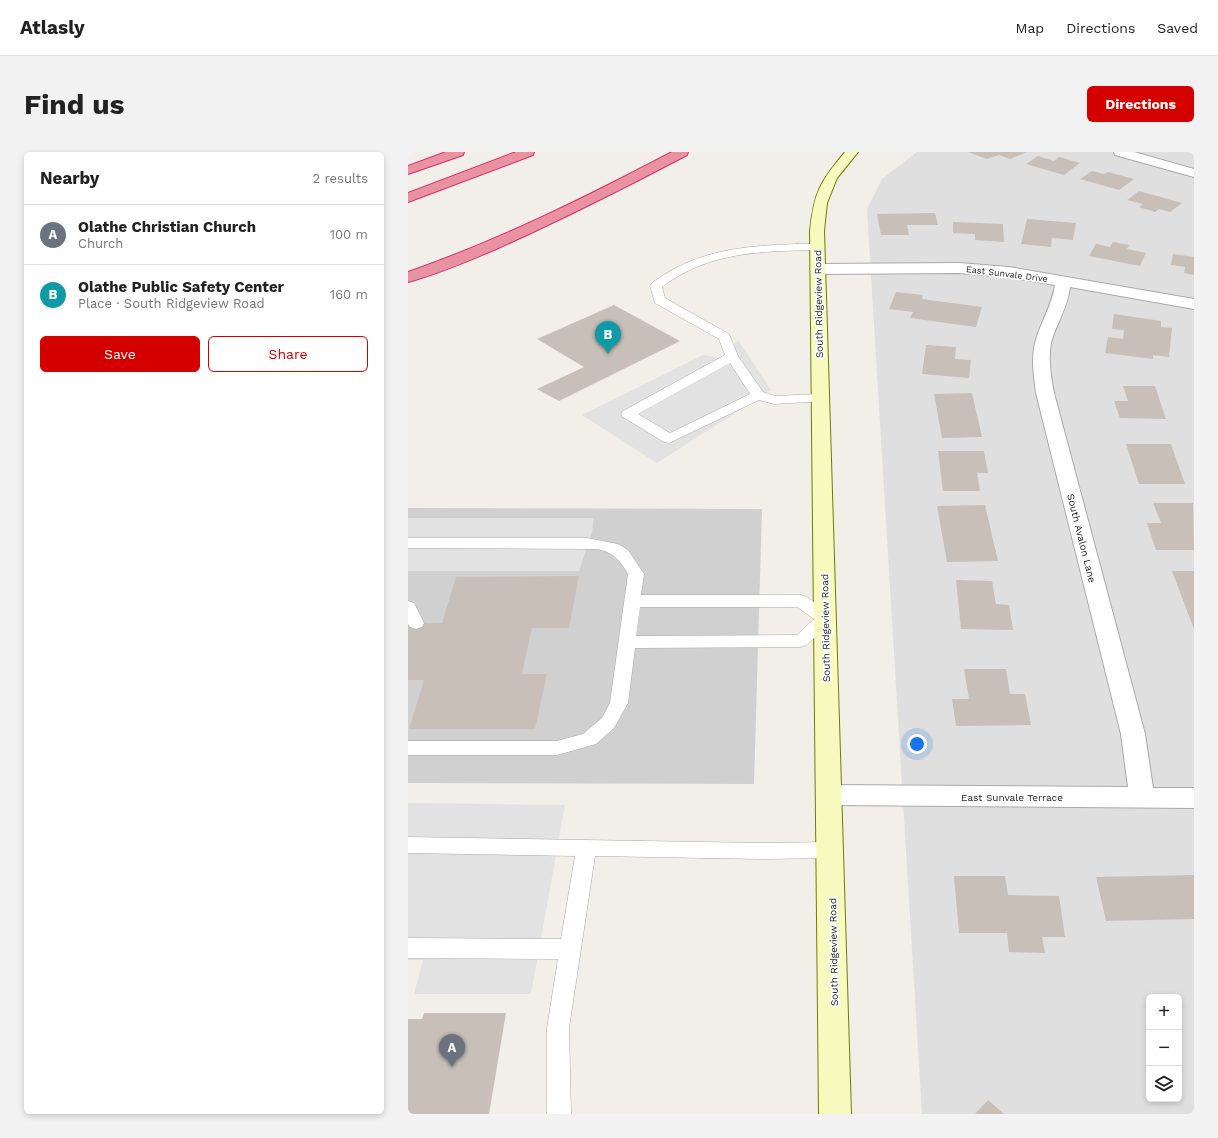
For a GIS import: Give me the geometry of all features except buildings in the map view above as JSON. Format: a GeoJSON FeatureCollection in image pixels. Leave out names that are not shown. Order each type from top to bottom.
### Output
{"type":"FeatureCollection","features":[{"type":"Feature","properties":{"kind":"highway"},"geometry":{"type":"LineString","coordinates":[[408,170],[458,152]]}},
{"type":"Feature","properties":{"kind":"highway"},"geometry":{"type":"LineString","coordinates":[[408,198],[528,152]]}},
{"type":"Feature","properties":{"kind":"highway"},"geometry":{"type":"LineString","coordinates":[[414,275],[545,222],[682,152]]}},
{"type":"Feature","properties":{"kind":"main road","name":"South Ridgeview Road"},"geometry":{"type":"LineString","coordinates":[[835,1114],[831,850],[817,248],[820,203],[831,177],[852,152]]}},
{"type":"Feature","properties":{"kind":"street"},"geometry":{"type":"LineString","coordinates":[[1120,152],[1194,173]]}},
{"type":"Feature","properties":{"kind":"street","name":"East Sunvale Drive"},"geometry":{"type":"LineString","coordinates":[[818,269],[960,268],[1009,272],[1063,280],[1194,304]]}},
{"type":"Feature","properties":{"kind":"street","name":"South Avalon Lane"},"geometry":{"type":"LineString","coordinates":[[1063,280],[1061,299],[1043,344],[1041,367],[1045,393],[1133,734],[1142,798]]}},
{"type":"Feature","properties":{"kind":"street","name":"East Sunvale Terrace"},"geometry":{"type":"LineString","coordinates":[[829,795],[1194,798]]}},
{"type":"Feature","properties":{"kind":"lane"},"geometry":{"type":"LineString","coordinates":[[817,248],[763,249],[723,254],[686,266],[666,276],[656,286],[659,300],[725,337],[732,356],[758,394],[774,400],[820,398]]}},
{"type":"Feature","properties":{"kind":"lane"},"geometry":{"type":"LineString","coordinates":[[732,356],[628,414],[669,439],[758,394]]}},
{"type":"Feature","properties":{"kind":"lane"},"geometry":{"type":"LineString","coordinates":[[408,543],[588,543],[612,546],[627,556],[636,574],[619,703],[608,723],[588,739],[557,748],[408,748]]}},
{"type":"Feature","properties":{"kind":"lane"},"geometry":{"type":"LineString","coordinates":[[627,642],[802,641],[825,619],[801,601],[633,601]]}},
{"type":"Feature","properties":{"kind":"lane"},"geometry":{"type":"LineString","coordinates":[[408,607],[416,623]]}},
{"type":"Feature","properties":{"kind":"lane"},"geometry":{"type":"LineString","coordinates":[[408,845],[831,850]]}},
{"type":"Feature","properties":{"kind":"lane"},"geometry":{"type":"LineString","coordinates":[[559,1114],[558,1028],[586,848]]}},
{"type":"Feature","properties":{"kind":"lane"},"geometry":{"type":"LineString","coordinates":[[408,948],[570,949]]}},
{"type":"Feature","properties":{"kind":"shaded area"},"geometry":{"type":"Polygon","coordinates":[[[917,152],[1194,152],[1194,1114],[922,1114],[867,209],[882,179],[917,152]]]}},
{"type":"Feature","properties":{"kind":"shaded area"},"geometry":{"type":"Polygon","coordinates":[[[738,340],[771,390],[657,463],[582,415],[703,355],[721,358],[738,340]]]}},
{"type":"Feature","properties":{"kind":"shaded area"},"geometry":{"type":"Polygon","coordinates":[[[408,508],[762,509],[754,784],[408,783],[408,508]]]}},
{"type":"Feature","properties":{"kind":"shaded area"},"geometry":{"type":"Polygon","coordinates":[[[408,518],[594,518],[592,532],[579,571],[408,571],[408,518]]]}},
{"type":"Feature","properties":{"kind":"shaded area"},"geometry":{"type":"Polygon","coordinates":[[[408,803],[565,805],[531,994],[414,994],[423,960],[408,960],[408,803]]]}},
{"type":"Feature","properties":{"kind":"place","name":"Olathe Public Safety Center"},"geometry":{"type":"Point","coordinates":[608,354]}},
{"type":"Feature","properties":{"kind":"place","name":"Olathe Christian Church"},"geometry":{"type":"Point","coordinates":[452,1067]}}]}
